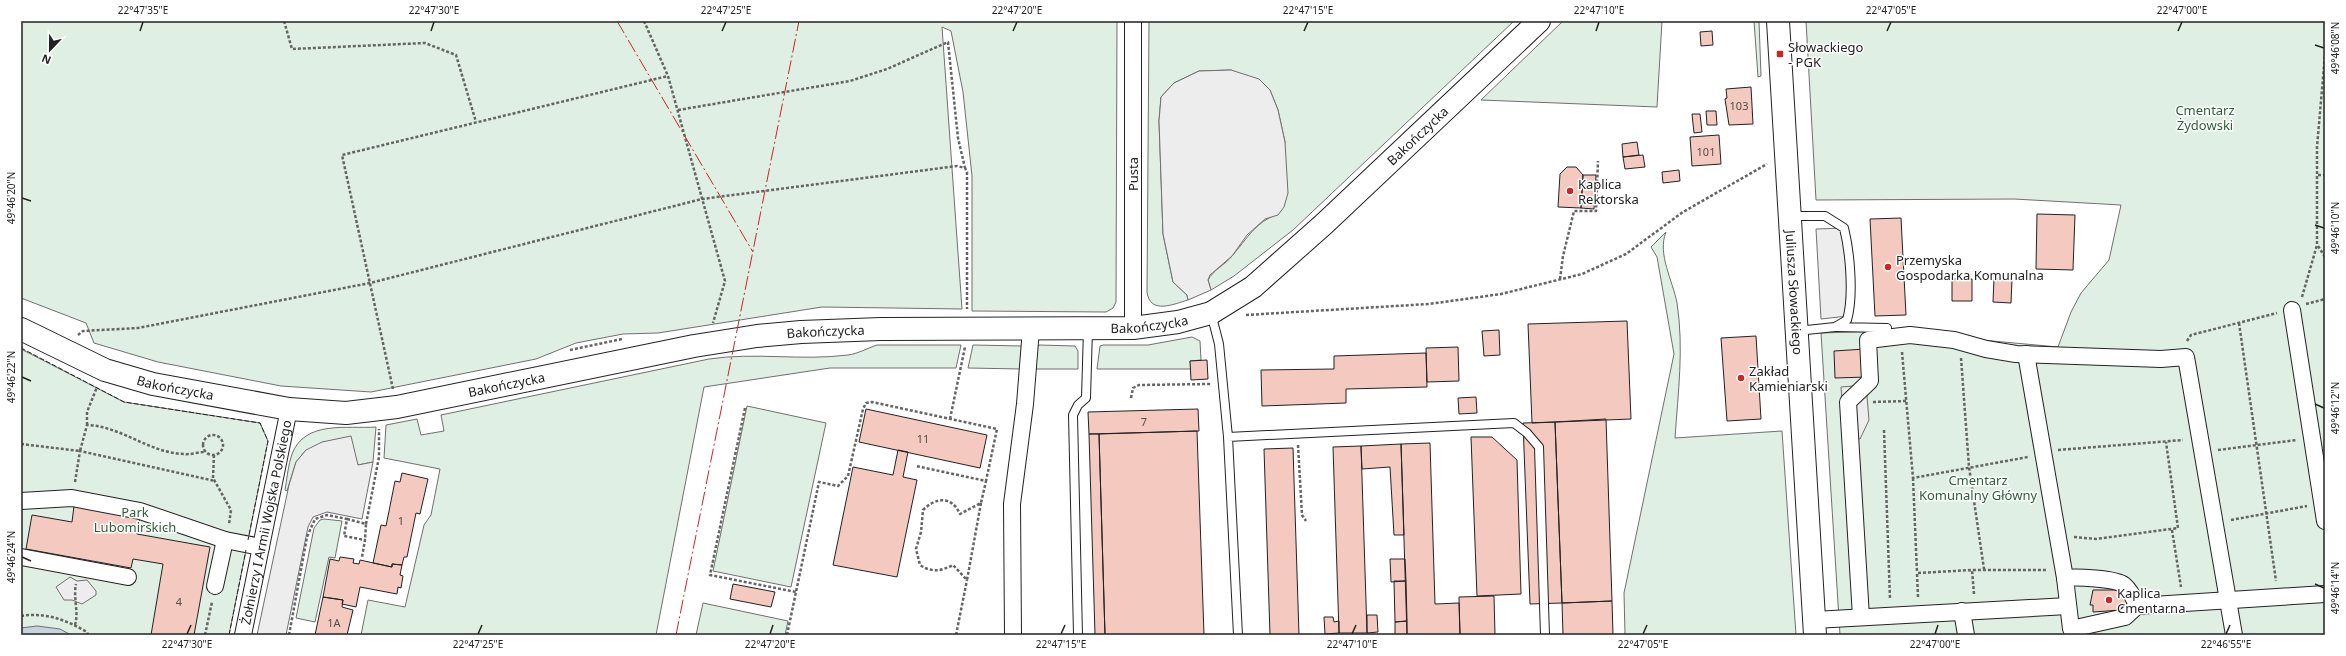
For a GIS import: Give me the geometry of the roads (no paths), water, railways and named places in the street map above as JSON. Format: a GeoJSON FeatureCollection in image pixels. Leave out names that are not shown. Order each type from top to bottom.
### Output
{"type":"FeatureCollection","features":[{"type":"Feature","properties":{"kind":"street","name":"Pusta"},"geometry":{"type":"LineString","coordinates":[[1133,21],[1133,328]]}},
{"type":"Feature","properties":{"kind":"street","name":"Bakończycka"},"geometry":{"type":"LineString","coordinates":[[21,329],[105,370],[153,384],[289,409],[346,413],[397,407],[712,342],[814,331],[1133,328],[1178,322],[1214,321],[1290,256],[1539,21]]}},
{"type":"Feature","properties":{"kind":"street","name":"Juliusza Słowackiego"},"geometry":{"type":"LineString","coordinates":[[1778,21],[1814,627]]}},
{"type":"Feature","properties":{"kind":"street"},"geometry":{"type":"LineString","coordinates":[[2295,308],[2312,438],[2325,521]]}},
{"type":"Feature","properties":{"kind":"street"},"geometry":{"type":"LineString","coordinates":[[1013,635],[1012,504],[1025,404],[1031,329]]}},
{"type":"Feature","properties":{"kind":"street"},"geometry":{"type":"LineString","coordinates":[[1860,617],[1848,402],[1870,382],[1868,340],[1910,335],[1960,342],[1986,350],[2026,354],[2161,359],[2186,357],[2234,635]]}},
{"type":"Feature","properties":{"kind":"street"},"geometry":{"type":"LineString","coordinates":[[2026,354],[2058,536],[2072,632],[2125,617],[2137,606],[2325,594]]}},
{"type":"Feature","properties":{"kind":"street","name":"Żołnierzy I Armii Wojska Polskiego"},"geometry":{"type":"LineString","coordinates":[[243,635],[289,409]]}},
{"type":"Feature","properties":{"kind":"street"},"geometry":{"type":"LineString","coordinates":[[21,501],[72,498],[140,511],[225,540],[261,547]]}},
{"type":"Feature","properties":{"kind":"street"},"geometry":{"type":"LineString","coordinates":[[215,586],[225,540]]}},
{"type":"Feature","properties":{"kind":"street"},"geometry":{"type":"LineString","coordinates":[[21,558],[128,577]]}},
{"type":"Feature","properties":{"kind":"street"},"geometry":{"type":"LineString","coordinates":[[2064,576],[2084,577],[2122,584],[2131,592],[2137,606]]}},
{"type":"Feature","properties":{"kind":"street"},"geometry":{"type":"LineString","coordinates":[[1814,627],[1860,617],[2068,606]]}},
{"type":"Feature","properties":{"kind":"street"},"geometry":{"type":"LineString","coordinates":[[1966,635],[1969,611]]}},
{"type":"Feature","properties":{"kind":"lane"},"geometry":{"type":"LineString","coordinates":[[1789,216],[1825,216],[1844,228],[1847,241],[1850,309],[1847,320],[1835,327]]}},
{"type":"Feature","properties":{"kind":"lane"},"geometry":{"type":"LineString","coordinates":[[1214,321],[1223,384],[1228,437],[1238,635]]}},
{"type":"Feature","properties":{"kind":"lane"},"geometry":{"type":"LineString","coordinates":[[1796,332],[1835,327],[1887,328]]}},
{"type":"Feature","properties":{"kind":"lane"},"geometry":{"type":"LineString","coordinates":[[1078,635],[1072,415],[1078,405],[1086,398],[1088,329]]}},
{"type":"Feature","properties":{"kind":"lane"},"geometry":{"type":"LineString","coordinates":[[1228,437],[1514,424],[1527,433],[1539,447],[1545,635]]}},
{"type":"Feature","properties":{"kind":"place","name":"Słowackiego - PGK"},"geometry":{"type":"Point","coordinates":[1780,54]}},
{"type":"Feature","properties":{"kind":"place","name":"Kaplica Rektorska"},"geometry":{"type":"Point","coordinates":[1570,191]}},
{"type":"Feature","properties":{"kind":"place","name":"Przemyska Gospodarka Komunalna"},"geometry":{"type":"Point","coordinates":[1888,267]}},
{"type":"Feature","properties":{"kind":"place","name":"Zakład Kamieniarski"},"geometry":{"type":"Point","coordinates":[1741,378]}},
{"type":"Feature","properties":{"kind":"place","name":"Kaplica Cmentarna"},"geometry":{"type":"Point","coordinates":[2109,600]}},
{"type":"Feature","properties":{"kind":"park label","name":"Cmentarz Żydowski"},"geometry":{"type":"Point","coordinates":[2205,118]}},
{"type":"Feature","properties":{"kind":"park label","name":"Cmentarz Komunalny Główny"},"geometry":{"type":"Point","coordinates":[1978,488]}},
{"type":"Feature","properties":{"kind":"park label","name":"Park Lubomirskich"},"geometry":{"type":"Point","coordinates":[135,520]}}]}
